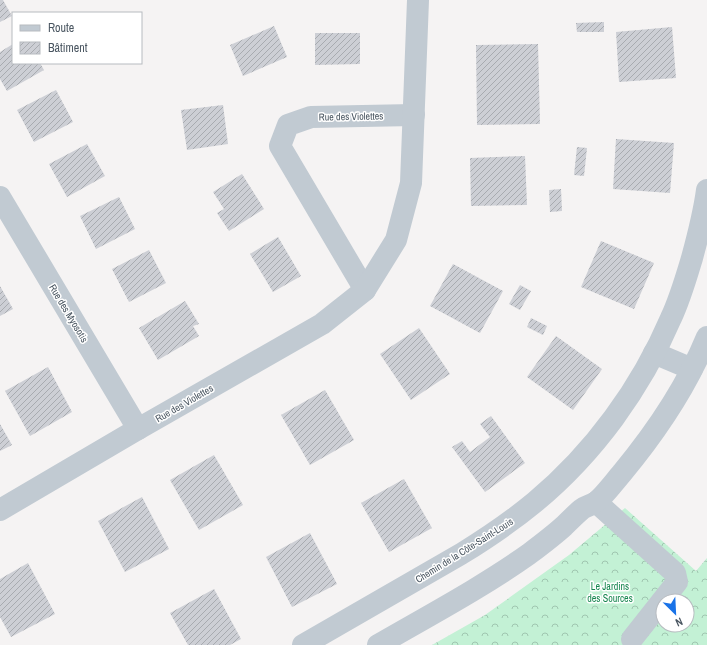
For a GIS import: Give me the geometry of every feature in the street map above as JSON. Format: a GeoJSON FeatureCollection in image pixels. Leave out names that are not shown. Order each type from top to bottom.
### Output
{"type":"FeatureCollection","features":[{"type":"Feature","properties":{"kind":"street","name":"Rue des Violettes"},"geometry":{"type":"LineString","coordinates":[[0,510],[322,324],[365,290],[396,240],[411,183],[418,0]]}},
{"type":"Feature","properties":{"kind":"street","name":"Rue des Violettes"},"geometry":{"type":"LineString","coordinates":[[365,290],[280,146],[288,125],[311,117],[414,115]]}},
{"type":"Feature","properties":{"kind":"street","name":"Chemin de la Côte-Saint-Louis"},"geometry":{"type":"LineString","coordinates":[[303,645],[467,550],[512,521],[562,477],[598,439],[644,372],[672,316],[681,292],[701,223],[707,190]]}},
{"type":"Feature","properties":{"kind":"street","name":"Rue des Myosotis"},"geometry":{"type":"LineString","coordinates":[[0,197],[138,429]]}},
{"type":"Feature","properties":{"kind":"street"},"geometry":{"type":"LineString","coordinates":[[378,645],[508,568],[545,542],[582,509],[596,502],[619,477],[652,434],[692,369],[707,337]]}},
{"type":"Feature","properties":{"kind":"street"},"geometry":{"type":"LineString","coordinates":[[654,353],[692,369]]}},
{"type":"Feature","properties":{"kind":"street"},"geometry":{"type":"LineString","coordinates":[[596,502],[676,574],[677,582],[632,639]]}},
{"type":"Feature","properties":{"kind":"green space","name":"Le Jardins des Sources"},"geometry":{"type":"Polygon","coordinates":[[[625,508],[696,571],[707,558],[707,645],[432,645],[485,615],[569,555],[625,508]]]}},
{"type":"Feature","properties":{"kind":"building"},"geometry":{"type":"Polygon","coordinates":[[[0,0],[3,0],[12,16],[0,22],[0,0]]]}},
{"type":"Feature","properties":{"kind":"building"},"geometry":{"type":"Polygon","coordinates":[[[604,22],[604,32],[577,32],[576,23],[604,22]]]}},
{"type":"Feature","properties":{"kind":"building"},"geometry":{"type":"Polygon","coordinates":[[[274,26],[287,57],[243,76],[230,45],[274,26]]]}},
{"type":"Feature","properties":{"kind":"building"},"geometry":{"type":"Polygon","coordinates":[[[672,27],[676,78],[619,82],[616,32],[672,27]]]}},
{"type":"Feature","properties":{"kind":"building"},"geometry":{"type":"Polygon","coordinates":[[[315,33],[360,33],[360,64],[315,65],[315,33]]]}},
{"type":"Feature","properties":{"kind":"building"},"geometry":{"type":"Polygon","coordinates":[[[538,44],[540,124],[477,125],[476,45],[538,44]]]}},
{"type":"Feature","properties":{"kind":"building"},"geometry":{"type":"Polygon","coordinates":[[[12,45],[12,64],[41,64],[44,70],[7,91],[0,79],[0,52],[12,45]]]}},
{"type":"Feature","properties":{"kind":"building"},"geometry":{"type":"Polygon","coordinates":[[[56,90],[73,122],[34,142],[17,110],[56,90]]]}},
{"type":"Feature","properties":{"kind":"building"},"geometry":{"type":"Polygon","coordinates":[[[223,105],[228,144],[187,150],[181,110],[223,105]]]}},
{"type":"Feature","properties":{"kind":"building"},"geometry":{"type":"Polygon","coordinates":[[[616,139],[674,143],[670,193],[613,189],[616,139]]]}},
{"type":"Feature","properties":{"kind":"building"},"geometry":{"type":"Polygon","coordinates":[[[87,144],[105,176],[67,197],[49,164],[87,144]]]}},
{"type":"Feature","properties":{"kind":"building"},"geometry":{"type":"Polygon","coordinates":[[[577,147],[587,148],[584,176],[574,175],[577,147]]]}},
{"type":"Feature","properties":{"kind":"building"},"geometry":{"type":"Polygon","coordinates":[[[525,156],[527,205],[471,206],[470,158],[525,156]]]}},
{"type":"Feature","properties":{"kind":"building"},"geometry":{"type":"Polygon","coordinates":[[[242,174],[264,209],[229,231],[217,213],[224,209],[213,192],[242,174]]]}},
{"type":"Feature","properties":{"kind":"building"},"geometry":{"type":"Polygon","coordinates":[[[561,189],[562,211],[550,212],[549,190],[561,189]]]}},
{"type":"Feature","properties":{"kind":"building"},"geometry":{"type":"Polygon","coordinates":[[[119,197],[135,229],[96,249],[80,216],[119,197]]]}},
{"type":"Feature","properties":{"kind":"building"},"geometry":{"type":"Polygon","coordinates":[[[278,237],[301,276],[273,292],[250,254],[278,237]]]}},
{"type":"Feature","properties":{"kind":"building"},"geometry":{"type":"Polygon","coordinates":[[[601,241],[654,263],[634,309],[581,287],[601,241]]]}},
{"type":"Feature","properties":{"kind":"building"},"geometry":{"type":"Polygon","coordinates":[[[149,250],[166,283],[129,302],[112,269],[149,250]]]}},
{"type":"Feature","properties":{"kind":"building"},"geometry":{"type":"Polygon","coordinates":[[[453,264],[503,291],[480,333],[430,306],[453,264]]]}},
{"type":"Feature","properties":{"kind":"building"},"geometry":{"type":"Polygon","coordinates":[[[520,285],[531,291],[520,310],[509,304],[520,285]]]}},
{"type":"Feature","properties":{"kind":"building"},"geometry":{"type":"Polygon","coordinates":[[[0,286],[13,309],[0,316],[0,286]]]}},
{"type":"Feature","properties":{"kind":"building"},"geometry":{"type":"Polygon","coordinates":[[[185,301],[199,324],[193,326],[199,336],[158,360],[139,328],[185,301]]]}},
{"type":"Feature","properties":{"kind":"building"},"geometry":{"type":"Polygon","coordinates":[[[531,318],[547,326],[543,335],[527,327],[531,318]]]}},
{"type":"Feature","properties":{"kind":"building"},"geometry":{"type":"Polygon","coordinates":[[[419,328],[450,374],[411,400],[380,354],[419,328]]]}},
{"type":"Feature","properties":{"kind":"building"},"geometry":{"type":"Polygon","coordinates":[[[556,336],[602,369],[573,410],[527,377],[556,336]]]}},
{"type":"Feature","properties":{"kind":"building"},"geometry":{"type":"Polygon","coordinates":[[[48,367],[72,412],[30,436],[5,391],[48,367]]]}},
{"type":"Feature","properties":{"kind":"building"},"geometry":{"type":"Polygon","coordinates":[[[325,390],[354,440],[310,465],[281,415],[325,390]]]}},
{"type":"Feature","properties":{"kind":"building"},"geometry":{"type":"Polygon","coordinates":[[[491,416],[525,463],[485,492],[452,447],[462,441],[470,452],[490,437],[480,424],[491,416]]]}},
{"type":"Feature","properties":{"kind":"building"},"geometry":{"type":"Polygon","coordinates":[[[0,424],[12,445],[0,451],[0,424]]]}},
{"type":"Feature","properties":{"kind":"building"},"geometry":{"type":"Polygon","coordinates":[[[214,455],[243,505],[199,530],[170,480],[214,455]]]}},
{"type":"Feature","properties":{"kind":"building"},"geometry":{"type":"Polygon","coordinates":[[[404,479],[432,528],[389,552],[361,503],[404,479]]]}},
{"type":"Feature","properties":{"kind":"building"},"geometry":{"type":"Polygon","coordinates":[[[142,497],[169,549],[125,572],[98,521],[142,497]]]}},
{"type":"Feature","properties":{"kind":"building"},"geometry":{"type":"Polygon","coordinates":[[[310,533],[337,584],[292,607],[266,557],[310,533]]]}},
{"type":"Feature","properties":{"kind":"building"},"geometry":{"type":"Polygon","coordinates":[[[28,563],[55,614],[11,637],[0,617],[0,579],[28,563]]]}},
{"type":"Feature","properties":{"kind":"building"},"geometry":{"type":"Polygon","coordinates":[[[214,589],[241,639],[230,645],[188,645],[170,613],[214,589]]]}}]}
